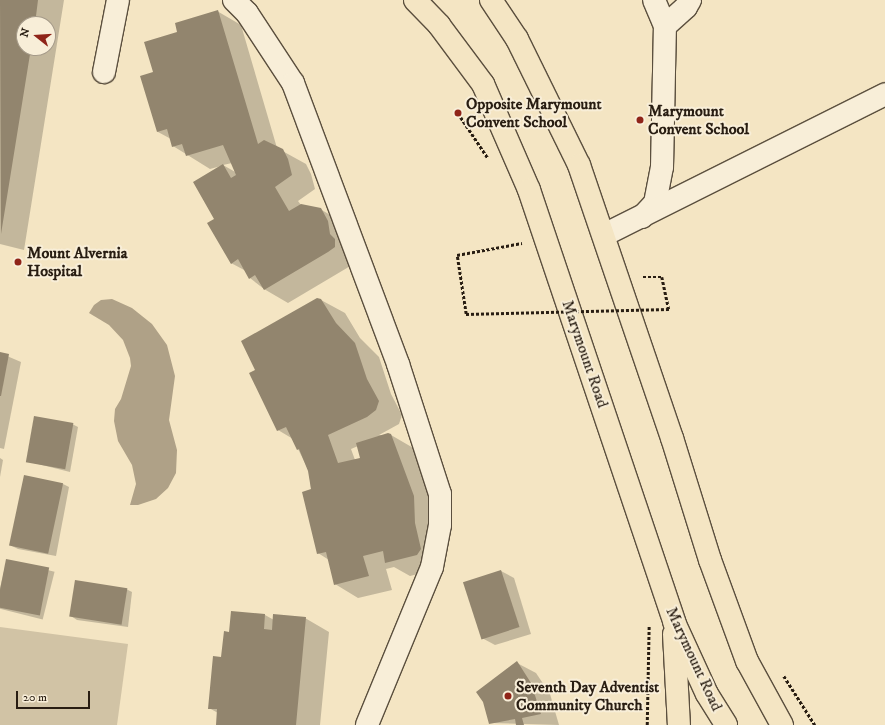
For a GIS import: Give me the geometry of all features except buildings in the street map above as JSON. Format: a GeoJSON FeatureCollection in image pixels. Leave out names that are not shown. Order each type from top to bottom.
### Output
{"type":"FeatureCollection","features":[{"type":"Feature","properties":{"kind":"main road","name":"Marymount Road"},"geometry":{"type":"LineString","coordinates":[[415,0],[439,25],[483,84],[529,190],[674,622],[707,694],[726,725]]}},
{"type":"Feature","properties":{"kind":"main road"},"geometry":{"type":"LineString","coordinates":[[491,0],[517,39],[580,165],[672,438],[710,560],[747,661],[782,725]]}},
{"type":"Feature","properties":{"kind":"main road"},"geometry":{"type":"LineString","coordinates":[[674,622],[680,725]]}},
{"type":"Feature","properties":{"kind":"lane"},"geometry":{"type":"LineString","coordinates":[[104,72],[118,0]]}},
{"type":"Feature","properties":{"kind":"lane"},"geometry":{"type":"LineString","coordinates":[[234,0],[247,13],[293,83],[398,364],[440,494],[440,525],[432,567],[366,725]]}},
{"type":"Feature","properties":{"kind":"lane"},"geometry":{"type":"LineString","coordinates":[[641,217],[655,203],[662,167],[665,26],[654,0]]}},
{"type":"Feature","properties":{"kind":"lane"},"geometry":{"type":"LineString","coordinates":[[665,26],[686,7],[690,0]]}},
{"type":"Feature","properties":{"kind":"lane"},"geometry":{"type":"LineString","coordinates":[[604,235],[885,94]]}},
{"type":"Feature","properties":{"kind":"path"},"geometry":{"type":"LineString","coordinates":[[458,114],[492,164]]}},
{"type":"Feature","properties":{"kind":"path"},"geometry":{"type":"LineString","coordinates":[[519,236],[524,251]]}},
{"type":"Feature","properties":{"kind":"path"},"geometry":{"type":"LineString","coordinates":[[522,244],[457,255],[466,314],[668,309],[662,277],[638,277]]}},
{"type":"Feature","properties":{"kind":"path"},"geometry":{"type":"LineString","coordinates":[[546,307],[548,314]]}},
{"type":"Feature","properties":{"kind":"path"},"geometry":{"type":"LineString","coordinates":[[647,725],[649,619]]}},
{"type":"Feature","properties":{"kind":"shaded area"},"geometry":{"type":"Polygon","coordinates":[[[112,299],[132,308],[152,324],[167,345],[175,376],[169,420],[177,450],[176,473],[168,488],[156,499],[138,505],[130,505],[136,484],[132,465],[118,441],[114,421],[115,409],[121,399],[131,366],[130,358],[123,340],[109,325],[89,313],[94,305],[101,300],[112,299]]]}},
{"type":"Feature","properties":{"kind":"shaded area"},"geometry":{"type":"Polygon","coordinates":[[[0,627],[128,644],[117,725],[0,725],[0,627]]]}},
{"type":"Feature","properties":{"kind":"place","name":"Opposite Marymount Convent School"},"geometry":{"type":"Point","coordinates":[458,113]}},
{"type":"Feature","properties":{"kind":"place","name":"Marymount Convent School"},"geometry":{"type":"Point","coordinates":[640,120]}},
{"type":"Feature","properties":{"kind":"place","name":"Mount Alvernia Hospital"},"geometry":{"type":"Point","coordinates":[18,262]}},
{"type":"Feature","properties":{"kind":"place","name":"Seventh Day Adventist Community Church"},"geometry":{"type":"Point","coordinates":[508,696]}}]}
